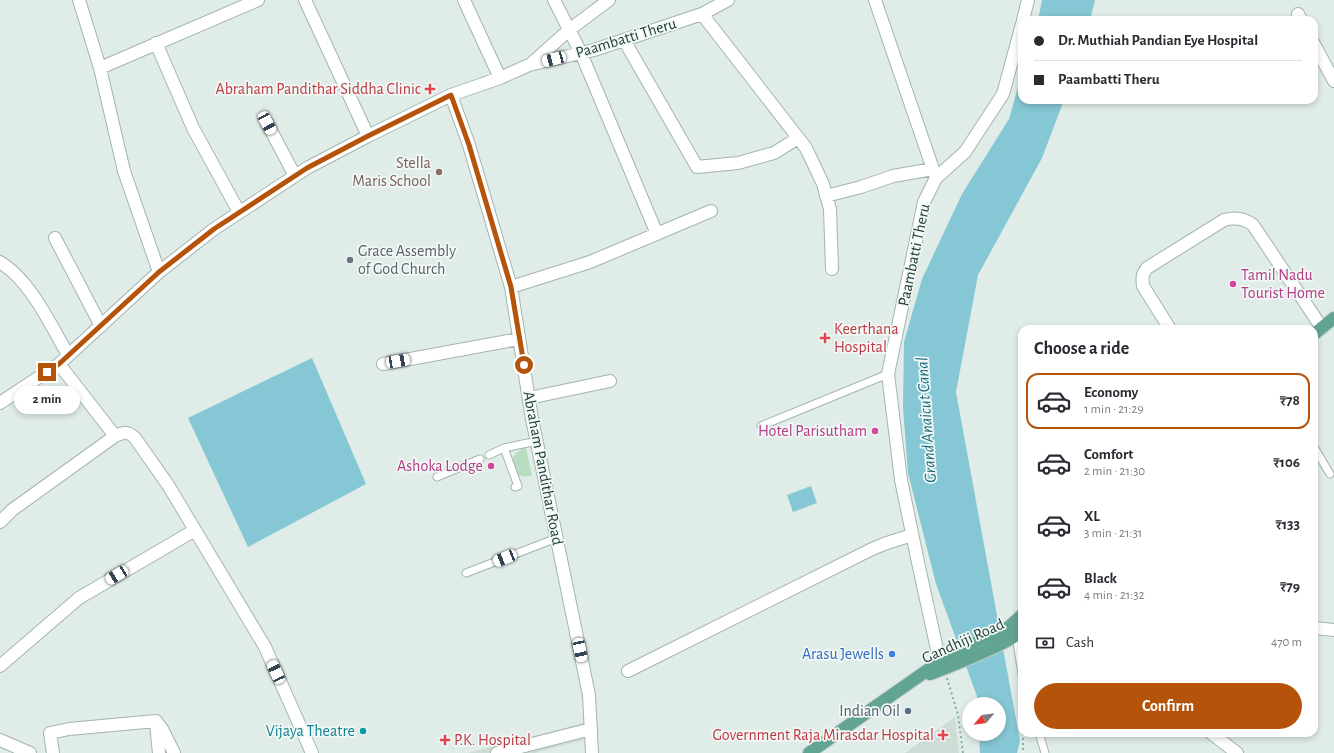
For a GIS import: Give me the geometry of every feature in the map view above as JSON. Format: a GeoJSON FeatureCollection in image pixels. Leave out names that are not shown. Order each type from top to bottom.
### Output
{"type":"FeatureCollection","features":[{"type":"Feature","properties":{"kind":"main road"},"geometry":{"type":"LineString","coordinates":[[1318,331],[1334,318]]}},
{"type":"Feature","properties":{"kind":"main road"},"geometry":{"type":"LineString","coordinates":[[955,658],[1018,629]]}},
{"type":"Feature","properties":{"kind":"main road","name":"Gandhiji Road"},"geometry":{"type":"LineString","coordinates":[[916,679],[944,669],[955,658]]}},
{"type":"Feature","properties":{"kind":"main road","name":"Gandhiji Road"},"geometry":{"type":"LineString","coordinates":[[808,753],[916,679],[955,658]]}},
{"type":"Feature","properties":{"kind":"street"},"geometry":{"type":"LineString","coordinates":[[79,0],[100,68],[124,171],[159,272]]}},
{"type":"Feature","properties":{"kind":"street"},"geometry":{"type":"LineString","coordinates":[[100,68],[258,0]]}},
{"type":"Feature","properties":{"kind":"street"},"geometry":{"type":"LineString","coordinates":[[305,0],[368,136]]}},
{"type":"Feature","properties":{"kind":"street"},"geometry":{"type":"LineString","coordinates":[[464,0],[500,78]]}},
{"type":"Feature","properties":{"kind":"street"},"geometry":{"type":"LineString","coordinates":[[554,0],[580,52],[657,234]]}},
{"type":"Feature","properties":{"kind":"street"},"geometry":{"type":"LineString","coordinates":[[826,196],[861,187],[893,176],[935,174],[876,0]]}},
{"type":"Feature","properties":{"kind":"street"},"geometry":{"type":"LineString","coordinates":[[1024,16],[1028,0]]}},
{"type":"Feature","properties":{"kind":"street"},"geometry":{"type":"LineString","coordinates":[[529,65],[605,1]]}},
{"type":"Feature","properties":{"kind":"street","name":"Paambatti Theru"},"geometry":{"type":"LineString","coordinates":[[0,403],[59,364],[159,272],[214,229],[307,168],[451,95],[500,78],[529,65],[594,50],[702,14],[725,1]]}},
{"type":"Feature","properties":{"kind":"street"},"geometry":{"type":"LineString","coordinates":[[702,14],[806,148],[823,184],[830,209],[832,270]]}},
{"type":"Feature","properties":{"kind":"street","name":"Paambatti Theru"},"geometry":{"type":"LineString","coordinates":[[938,654],[901,480],[888,374],[924,202],[935,174],[965,152],[1003,94],[1018,39]]}},
{"type":"Feature","properties":{"kind":"street"},"geometry":{"type":"LineString","coordinates":[[624,40],[697,167],[738,163],[774,153],[798,138]]}},
{"type":"Feature","properties":{"kind":"street"},"geometry":{"type":"LineString","coordinates":[[156,43],[193,128],[239,212]]}},
{"type":"Feature","properties":{"kind":"street"},"geometry":{"type":"LineString","coordinates":[[1318,51],[1334,81]]}},
{"type":"Feature","properties":{"kind":"street","name":"Abraham Pandithar Road"},"geometry":{"type":"LineString","coordinates":[[451,95],[469,145],[511,287],[537,441],[589,695],[592,753]]}},
{"type":"Feature","properties":{"kind":"street"},"geometry":{"type":"LineString","coordinates":[[267,123],[295,176]]}},
{"type":"Feature","properties":{"kind":"street"},"geometry":{"type":"LineString","coordinates":[[511,287],[590,262],[711,211]]}},
{"type":"Feature","properties":{"kind":"street"},"geometry":{"type":"LineString","coordinates":[[1167,325],[1143,286],[1143,273],[1147,268],[1224,220],[1233,218],[1247,221],[1253,226],[1314,325]]}},
{"type":"Feature","properties":{"kind":"street"},"geometry":{"type":"LineString","coordinates":[[55,238],[101,326]]}},
{"type":"Feature","properties":{"kind":"street"},"geometry":{"type":"LineString","coordinates":[[0,262],[27,286],[68,355]]}},
{"type":"Feature","properties":{"kind":"street"},"geometry":{"type":"LineString","coordinates":[[383,364],[519,339]]}},
{"type":"Feature","properties":{"kind":"street"},"geometry":{"type":"LineString","coordinates":[[59,364],[115,436]]}},
{"type":"Feature","properties":{"kind":"street"},"geometry":{"type":"LineString","coordinates":[[529,398],[610,381]]}},
{"type":"Feature","properties":{"kind":"street"},"geometry":{"type":"LineString","coordinates":[[0,522],[12,510],[115,436],[123,432],[130,434],[135,438],[168,485],[265,647],[312,753]]}},
{"type":"Feature","properties":{"kind":"street"},"geometry":{"type":"LineString","coordinates":[[0,666],[79,598],[194,530]]}},
{"type":"Feature","properties":{"kind":"street"},"geometry":{"type":"LineString","coordinates":[[628,671],[870,550],[912,535]]}},
{"type":"Feature","properties":{"kind":"street"},"geometry":{"type":"LineString","coordinates":[[1318,628],[1334,630]]}},
{"type":"Feature","properties":{"kind":"street"},"geometry":{"type":"LineString","coordinates":[[53,753],[50,733],[69,729],[156,721]]}},
{"type":"Feature","properties":{"kind":"street"},"geometry":{"type":"LineString","coordinates":[[156,721],[159,753]]}},
{"type":"Feature","properties":{"kind":"street"},"geometry":{"type":"LineString","coordinates":[[156,721],[162,729],[174,753]]}},
{"type":"Feature","properties":{"kind":"street"},"geometry":{"type":"LineString","coordinates":[[497,753],[591,729]]}},
{"type":"Feature","properties":{"kind":"street"},"geometry":{"type":"LineString","coordinates":[[1216,737],[1237,753]]}},
{"type":"Feature","properties":{"kind":"street"},"geometry":{"type":"LineString","coordinates":[[0,740],[30,753]]}},
{"type":"Feature","properties":{"kind":"lane"},"geometry":{"type":"LineString","coordinates":[[760,426],[888,374]]}},
{"type":"Feature","properties":{"kind":"lane"},"geometry":{"type":"LineString","coordinates":[[489,455],[504,448],[537,441]]}},
{"type":"Feature","properties":{"kind":"lane"},"geometry":{"type":"LineString","coordinates":[[504,448],[518,486],[515,487]]}},
{"type":"Feature","properties":{"kind":"lane"},"geometry":{"type":"LineString","coordinates":[[1318,454],[1330,474]]}},
{"type":"Feature","properties":{"kind":"lane"},"geometry":{"type":"LineString","coordinates":[[437,477],[480,459]]}},
{"type":"Feature","properties":{"kind":"lane"},"geometry":{"type":"LineString","coordinates":[[466,573],[557,538]]}},
{"type":"Feature","properties":{"kind":"lane"},"geometry":{"type":"LineString","coordinates":[[1040,737],[1045,753]]}},
{"type":"Feature","properties":{"kind":"path"},"geometry":{"type":"LineString","coordinates":[[944,669],[958,715],[963,753]]}},
{"type":"Feature","properties":{"kind":"path"},"geometry":{"type":"LineString","coordinates":[[1023,737],[1023,753]]}},
{"type":"Feature","properties":{"kind":"shaded area","name":"Government Raja Mirasdar Hospital"},"geometry":{"type":"Polygon","coordinates":[[[955,717],[959,753],[905,753],[955,717]]]}},
{"type":"Feature","properties":{"kind":"shaded area"},"geometry":{"type":"Polygon","coordinates":[[[584,723],[584,740],[535,753],[468,753],[584,723]]]}},
{"type":"Feature","properties":{"kind":"green space"},"geometry":{"type":"Polygon","coordinates":[[[526,448],[532,476],[521,476],[515,472],[511,464],[517,452],[526,448]]]}},
{"type":"Feature","properties":{"kind":"water"},"geometry":{"type":"Polygon","coordinates":[[[1042,0],[1095,0],[1091,16],[1039,16],[1042,0]]]}},
{"type":"Feature","properties":{"kind":"water","name":"Grand Anaicut Canal"},"geometry":{"type":"Polygon","coordinates":[[[1018,87],[1018,104],[1062,104],[1042,158],[978,275],[956,392],[1018,730],[1018,737],[1020,741],[1017,753],[980,753],[979,741],[1006,741],[1006,697],[977,697],[936,584],[908,473],[903,407],[904,342],[922,279],[962,194],[1009,119],[1018,87]]]}},
{"type":"Feature","properties":{"kind":"water"},"geometry":{"type":"Polygon","coordinates":[[[312,358],[366,484],[248,547],[188,418],[312,358]]]}},
{"type":"Feature","properties":{"kind":"water"},"geometry":{"type":"Polygon","coordinates":[[[811,486],[817,503],[793,512],[787,495],[811,486]]]}},
{"type":"Feature","properties":{"kind":"place","name":"Abraham Pandithar Siddha Clinic"},"geometry":{"type":"Point","coordinates":[430,89]}},
{"type":"Feature","properties":{"kind":"place","name":"Stella Maris School"},"geometry":{"type":"Point","coordinates":[439,172]}},
{"type":"Feature","properties":{"kind":"place","name":"Grace Assembly of God Church"},"geometry":{"type":"Point","coordinates":[350,260]}},
{"type":"Feature","properties":{"kind":"place","name":"Tamil Nadu Tourist Home"},"geometry":{"type":"Point","coordinates":[1233,284]}},
{"type":"Feature","properties":{"kind":"place","name":"Keerthana Hospital"},"geometry":{"type":"Point","coordinates":[825,338]}},
{"type":"Feature","properties":{"kind":"place","name":"Hotel Parisutham"},"geometry":{"type":"Point","coordinates":[875,431]}},
{"type":"Feature","properties":{"kind":"place","name":"Ashoka Lodge"},"geometry":{"type":"Point","coordinates":[491,466]}},
{"type":"Feature","properties":{"kind":"place","name":"Arasu Jewells"},"geometry":{"type":"Point","coordinates":[892,654]}},
{"type":"Feature","properties":{"kind":"place","name":"Indian Oil"},"geometry":{"type":"Point","coordinates":[908,711]}},
{"type":"Feature","properties":{"kind":"place","name":"Vijaya Theatre"},"geometry":{"type":"Point","coordinates":[363,731]}},
{"type":"Feature","properties":{"kind":"place","name":"Government Raja Mirasdar Hospital"},"geometry":{"type":"Point","coordinates":[943,735]}},
{"type":"Feature","properties":{"kind":"place","name":"P.K. Hospital"},"geometry":{"type":"Point","coordinates":[445,740]}},
{"type":"Feature","properties":{"kind":"route"},"geometry":{"type":"LineString","coordinates":[[47,372],[59,364],[159,272],[214,229],[307,168],[451,95],[469,145],[511,287],[524,365]]}}]}
